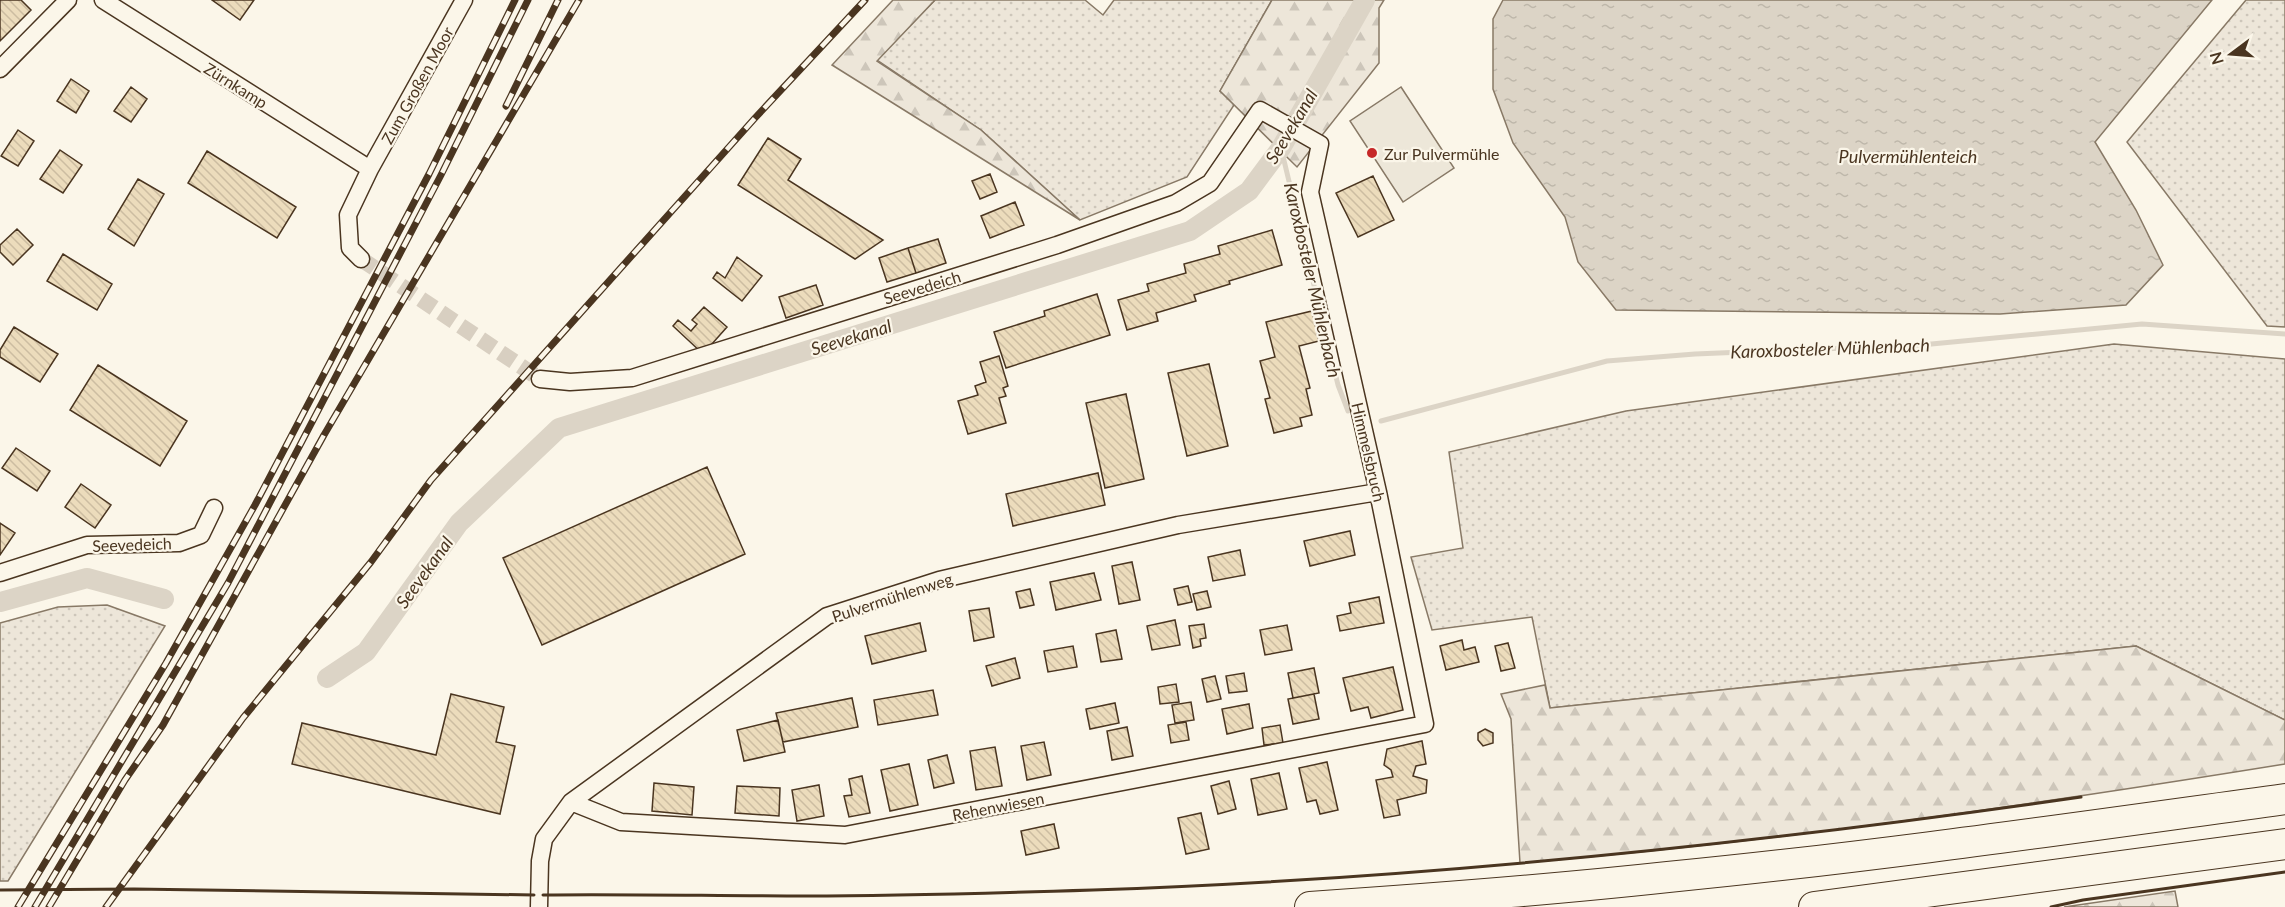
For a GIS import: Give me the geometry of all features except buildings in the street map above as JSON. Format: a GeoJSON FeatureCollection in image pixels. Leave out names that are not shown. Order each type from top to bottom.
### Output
{"type":"FeatureCollection","features":[{"type":"Feature","properties":{"kind":"highway"},"geometry":{"type":"LineString","coordinates":[[1310,907],[1454,897],[1670,877],[1966,842],[2285,799]]}},
{"type":"Feature","properties":{"kind":"highway"},"geometry":{"type":"LineString","coordinates":[[1815,907],[2285,844]]}},
{"type":"Feature","properties":{"kind":"street"},"geometry":{"type":"LineString","coordinates":[[0,69],[68,0]]}},
{"type":"Feature","properties":{"kind":"street","name":"Zürnkamp"},"geometry":{"type":"LineString","coordinates":[[103,0],[370,169]]}},
{"type":"Feature","properties":{"kind":"street","name":"Zum Großen Moor"},"geometry":{"type":"LineString","coordinates":[[370,169],[464,0]]}},
{"type":"Feature","properties":{"kind":"street","name":"Himmelsbruch"},"geometry":{"type":"LineString","coordinates":[[1260,110],[1320,144],[1310,192],[1378,492],[1425,724]]}},
{"type":"Feature","properties":{"kind":"street","name":"Seevedeich"},"geometry":{"type":"LineString","coordinates":[[540,379],[570,382],[632,378],[1057,245],[1176,203],[1210,183],[1260,110]]}},
{"type":"Feature","properties":{"kind":"street"},"geometry":{"type":"LineString","coordinates":[[361,259],[350,248],[348,216],[370,169]]}},
{"type":"Feature","properties":{"kind":"street","name":"Pulvermühlenweg"},"geometry":{"type":"LineString","coordinates":[[539,907],[540,861],[544,839],[571,802],[827,616],[939,580],[1178,525],[1378,492]]}},
{"type":"Feature","properties":{"kind":"street","name":"Seevedeich"},"geometry":{"type":"LineString","coordinates":[[0,573],[87,545],[179,543],[201,535],[214,508]]}},
{"type":"Feature","properties":{"kind":"street","name":"Rehenwiesen"},"geometry":{"type":"LineString","coordinates":[[571,802],[621,822],[845,835],[1425,724]]}},
{"type":"Feature","properties":{"kind":"green space"},"geometry":{"type":"Polygon","coordinates":[[[893,0],[935,0],[877,61],[981,130],[1080,220],[832,65],[893,0]]]}},
{"type":"Feature","properties":{"kind":"green space"},"geometry":{"type":"Polygon","coordinates":[[[935,0],[1085,0],[1103,15],[1114,0],[1272,0],[1220,91],[1236,102],[1187,177],[1080,220],[981,130],[877,60],[935,0]]]}},
{"type":"Feature","properties":{"kind":"green space"},"geometry":{"type":"Polygon","coordinates":[[[1272,0],[1384,0],[1379,8],[1379,63],[1297,167],[1220,91],[1272,0]]]}},
{"type":"Feature","properties":{"kind":"green space"},"geometry":{"type":"Polygon","coordinates":[[[2246,0],[2285,0],[2285,327],[2267,326],[2127,142],[2246,0]]]}},
{"type":"Feature","properties":{"kind":"green space"},"geometry":{"type":"Polygon","coordinates":[[[2114,344],[2285,359],[2285,720],[2136,646],[1550,708],[1532,617],[1432,630],[1411,557],[1463,548],[1449,452],[1626,411],[2114,344]]]}},
{"type":"Feature","properties":{"kind":"green space"},"geometry":{"type":"Polygon","coordinates":[[[107,605],[165,626],[8,881],[0,881],[0,623],[58,607],[107,605]]]}},
{"type":"Feature","properties":{"kind":"green space"},"geometry":{"type":"Polygon","coordinates":[[[2136,646],[2285,720],[2285,764],[1903,821],[1712,844],[1520,863],[1511,719],[1501,694],[1545,685],[1550,708],[2136,646]]]}},
{"type":"Feature","properties":{"kind":"green space"},"geometry":{"type":"Polygon","coordinates":[[[2175,891],[2178,907],[2064,907],[2175,891]]]}},
{"type":"Feature","properties":{"kind":"shaded area"},"geometry":{"type":"Polygon","coordinates":[[[1401,87],[1454,168],[1403,202],[1350,121],[1401,87]]]}},
{"type":"Feature","properties":{"kind":"water","name":"Pulvermühlenteich"},"geometry":{"type":"Polygon","coordinates":[[[1503,0],[2212,0],[2095,142],[2136,210],[2163,265],[2126,305],[2000,314],[1616,310],[1578,262],[1565,217],[1513,143],[1493,89],[1493,19],[1503,0]]]}},
{"type":"Feature","properties":{"kind":"waterway","name":"Seevekanal"},"geometry":{"type":"LineString","coordinates":[[327,678],[366,652],[459,523],[559,428],[1190,231],[1249,191],[1281,148],[1365,0]]}},
{"type":"Feature","properties":{"kind":"waterway","name":"Karoxbosteler Mühlenbach"},"geometry":{"type":"LineString","coordinates":[[1281,148],[1338,385],[1348,411]]}},
{"type":"Feature","properties":{"kind":"waterway","name":"Karoxbosteler Mühlenbach"},"geometry":{"type":"LineString","coordinates":[[1381,421],[1607,361],[1695,354],[1921,345],[2142,324],[2285,334]]}},
{"type":"Feature","properties":{"kind":"waterway","name":"Seevekanal"},"geometry":{"type":"LineString","coordinates":[[0,602],[87,578],[164,599]]}},
{"type":"Feature","properties":{"kind":"tunnel"},"geometry":{"type":"LineString","coordinates":[[361,259],[540,379]]}},
{"type":"Feature","properties":{"kind":"railway"},"geometry":{"type":"LineString","coordinates":[[18,907],[166,663],[255,505],[429,174],[515,0]]}},
{"type":"Feature","properties":{"kind":"railway"},"geometry":{"type":"LineString","coordinates":[[35,907],[228,583],[441,175],[528,0]]}},
{"type":"Feature","properties":{"kind":"railway"},"geometry":{"type":"LineString","coordinates":[[506,106],[558,0]]}},
{"type":"Feature","properties":{"kind":"railway"},"geometry":{"type":"LineString","coordinates":[[49,907],[125,780],[163,725],[324,435],[579,0]]}},
{"type":"Feature","properties":{"kind":"railway"},"geometry":{"type":"LineString","coordinates":[[106,907],[243,718],[371,562],[431,480],[755,118],[865,0]]}},
{"type":"Feature","properties":{"kind":"wall"},"geometry":{"type":"LineString","coordinates":[[543,895],[950,894],[1217,885],[1588,857],[1835,830],[2081,797]]}},
{"type":"Feature","properties":{"kind":"wall"},"geometry":{"type":"LineString","coordinates":[[2051,907],[2083,900],[2285,872]]}},
{"type":"Feature","properties":{"kind":"wall"},"geometry":{"type":"LineString","coordinates":[[0,890],[134,889],[534,895]]}},
{"type":"Feature","properties":{"kind":"place","name":"Zur Pulvermühle"},"geometry":{"type":"Point","coordinates":[1372,153]}}]}
